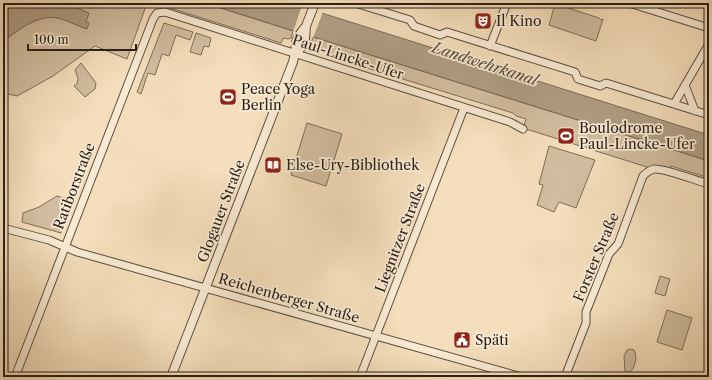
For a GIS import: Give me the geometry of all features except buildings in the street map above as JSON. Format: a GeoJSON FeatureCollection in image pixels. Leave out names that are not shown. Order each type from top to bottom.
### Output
{"type":"FeatureCollection","features":[{"type":"Feature","properties":{"kind":"street"},"geometry":{"type":"LineString","coordinates":[[355,3],[410,20],[414,26],[433,33],[440,35],[447,32],[575,72],[578,79],[600,86],[606,83],[709,115]]}},
{"type":"Feature","properties":{"kind":"street"},"geometry":{"type":"LineString","coordinates":[[490,46],[506,3]]}},
{"type":"Feature","properties":{"kind":"street"},"geometry":{"type":"LineString","coordinates":[[629,3],[709,28]]}},
{"type":"Feature","properties":{"kind":"street","name":"Glogauer Straße"},"geometry":{"type":"LineString","coordinates":[[171,377],[296,54],[303,45],[303,35],[314,6]]}},
{"type":"Feature","properties":{"kind":"street","name":"Paul-Lincke-Ufer"},"geometry":{"type":"LineString","coordinates":[[165,12],[510,122],[523,129]]}},
{"type":"Feature","properties":{"kind":"street","name":"Ratiborstraße"},"geometry":{"type":"LineString","coordinates":[[15,377],[153,19],[157,13],[165,12]]}},
{"type":"Feature","properties":{"kind":"street"},"geometry":{"type":"LineString","coordinates":[[674,104],[709,44]]}},
{"type":"Feature","properties":{"kind":"street"},"geometry":{"type":"LineString","coordinates":[[685,85],[695,111]]}},
{"type":"Feature","properties":{"kind":"street","name":"Liegnitzer Straße"},"geometry":{"type":"LineString","coordinates":[[360,377],[464,108]]}},
{"type":"Feature","properties":{"kind":"street","name":"Forster Straße"},"geometry":{"type":"LineString","coordinates":[[565,377],[586,323],[586,312],[609,254],[618,244],[643,176],[647,172],[654,169],[709,184]]}},
{"type":"Feature","properties":{"kind":"street","name":"Reichenberger Straße"},"geometry":{"type":"LineString","coordinates":[[3,228],[48,240],[77,252],[522,377]]}},
{"type":"Feature","properties":{"kind":"shaded area"},"geometry":{"type":"Polygon","coordinates":[[[3,3],[77,3],[74,7],[89,13],[86,22],[89,23],[87,29],[58,18],[43,18],[22,28],[3,41],[3,3]]]}},
{"type":"Feature","properties":{"kind":"shaded area"},"geometry":{"type":"Polygon","coordinates":[[[77,3],[147,3],[127,59],[95,46],[53,76],[17,96],[3,93],[3,41],[29,24],[43,18],[50,17],[68,21],[87,29],[86,22],[74,7],[77,3]]]}},
{"type":"Feature","properties":{"kind":"shaded area"},"geometry":{"type":"Polygon","coordinates":[[[151,3],[205,3],[293,31],[291,38],[283,38],[281,43],[167,7],[165,5],[151,3]]]}},
{"type":"Feature","properties":{"kind":"shaded area"},"geometry":{"type":"Polygon","coordinates":[[[205,3],[290,3],[709,135],[709,161],[205,3]]]}},
{"type":"Feature","properties":{"kind":"shaded area"},"geometry":{"type":"Polygon","coordinates":[[[555,4],[599,18],[601,20],[603,19],[596,41],[549,25],[555,4]]]}},
{"type":"Feature","properties":{"kind":"shaded area"},"geometry":{"type":"Polygon","coordinates":[[[164,23],[193,32],[190,40],[176,35],[169,56],[162,54],[155,75],[148,73],[141,94],[137,92],[164,23]]]}},
{"type":"Feature","properties":{"kind":"shaded area"},"geometry":{"type":"Polygon","coordinates":[[[196,33],[211,38],[209,47],[204,46],[201,55],[190,52],[196,33]]]}},
{"type":"Feature","properties":{"kind":"shaded area"},"geometry":{"type":"Polygon","coordinates":[[[313,37],[709,161],[709,178],[671,166],[670,169],[657,166],[650,168],[523,128],[526,119],[516,116],[513,113],[328,56],[329,52],[311,44],[313,37]]]}},
{"type":"Feature","properties":{"kind":"shaded area"},"geometry":{"type":"Polygon","coordinates":[[[81,63],[96,83],[95,89],[85,97],[74,86],[77,84],[78,78],[75,70],[81,63]]]}},
{"type":"Feature","properties":{"kind":"shaded area"},"geometry":{"type":"Polygon","coordinates":[[[307,123],[342,134],[326,186],[291,175],[307,123]]]}},
{"type":"Feature","properties":{"kind":"shaded area"},"geometry":{"type":"Polygon","coordinates":[[[549,146],[595,160],[576,208],[559,202],[554,212],[537,205],[543,185],[539,184],[549,146]]]}},
{"type":"Feature","properties":{"kind":"shaded area"},"geometry":{"type":"Polygon","coordinates":[[[57,196],[74,201],[61,233],[22,222],[23,213],[39,207],[57,196]]]}},
{"type":"Feature","properties":{"kind":"shaded area"},"geometry":{"type":"Polygon","coordinates":[[[660,276],[670,279],[665,296],[655,293],[660,276]]]}},
{"type":"Feature","properties":{"kind":"shaded area"},"geometry":{"type":"Polygon","coordinates":[[[667,310],[692,318],[682,350],[657,342],[667,310]]]}},
{"type":"Feature","properties":{"kind":"shaded area"},"geometry":{"type":"Polygon","coordinates":[[[627,350],[634,350],[636,360],[634,366],[628,373],[625,371],[624,356],[627,350]]]}},
{"type":"Feature","properties":{"kind":"pier"},"geometry":{"type":"Polygon","coordinates":[[[302,5],[323,12],[313,38],[293,32],[302,5]]]}},
{"type":"Feature","properties":{"kind":"place","name":"Il Kino"},"geometry":{"type":"Point","coordinates":[483,21]}},
{"type":"Feature","properties":{"kind":"place","name":"Peace Yoga Berlin"},"geometry":{"type":"Point","coordinates":[228,97]}},
{"type":"Feature","properties":{"kind":"place","name":"Boulodrome Paul-Lincke-Ufer"},"geometry":{"type":"Point","coordinates":[566,136]}},
{"type":"Feature","properties":{"kind":"place","name":"Else-Ury-Bibliothek"},"geometry":{"type":"Point","coordinates":[273,165]}},
{"type":"Feature","properties":{"kind":"place","name":"Späti"},"geometry":{"type":"Point","coordinates":[462,340]}},
{"type":"Feature","properties":{"kind":"water label","name":"Landwehrkanal"},"geometry":{"type":"Point","coordinates":[485,64]}}]}
